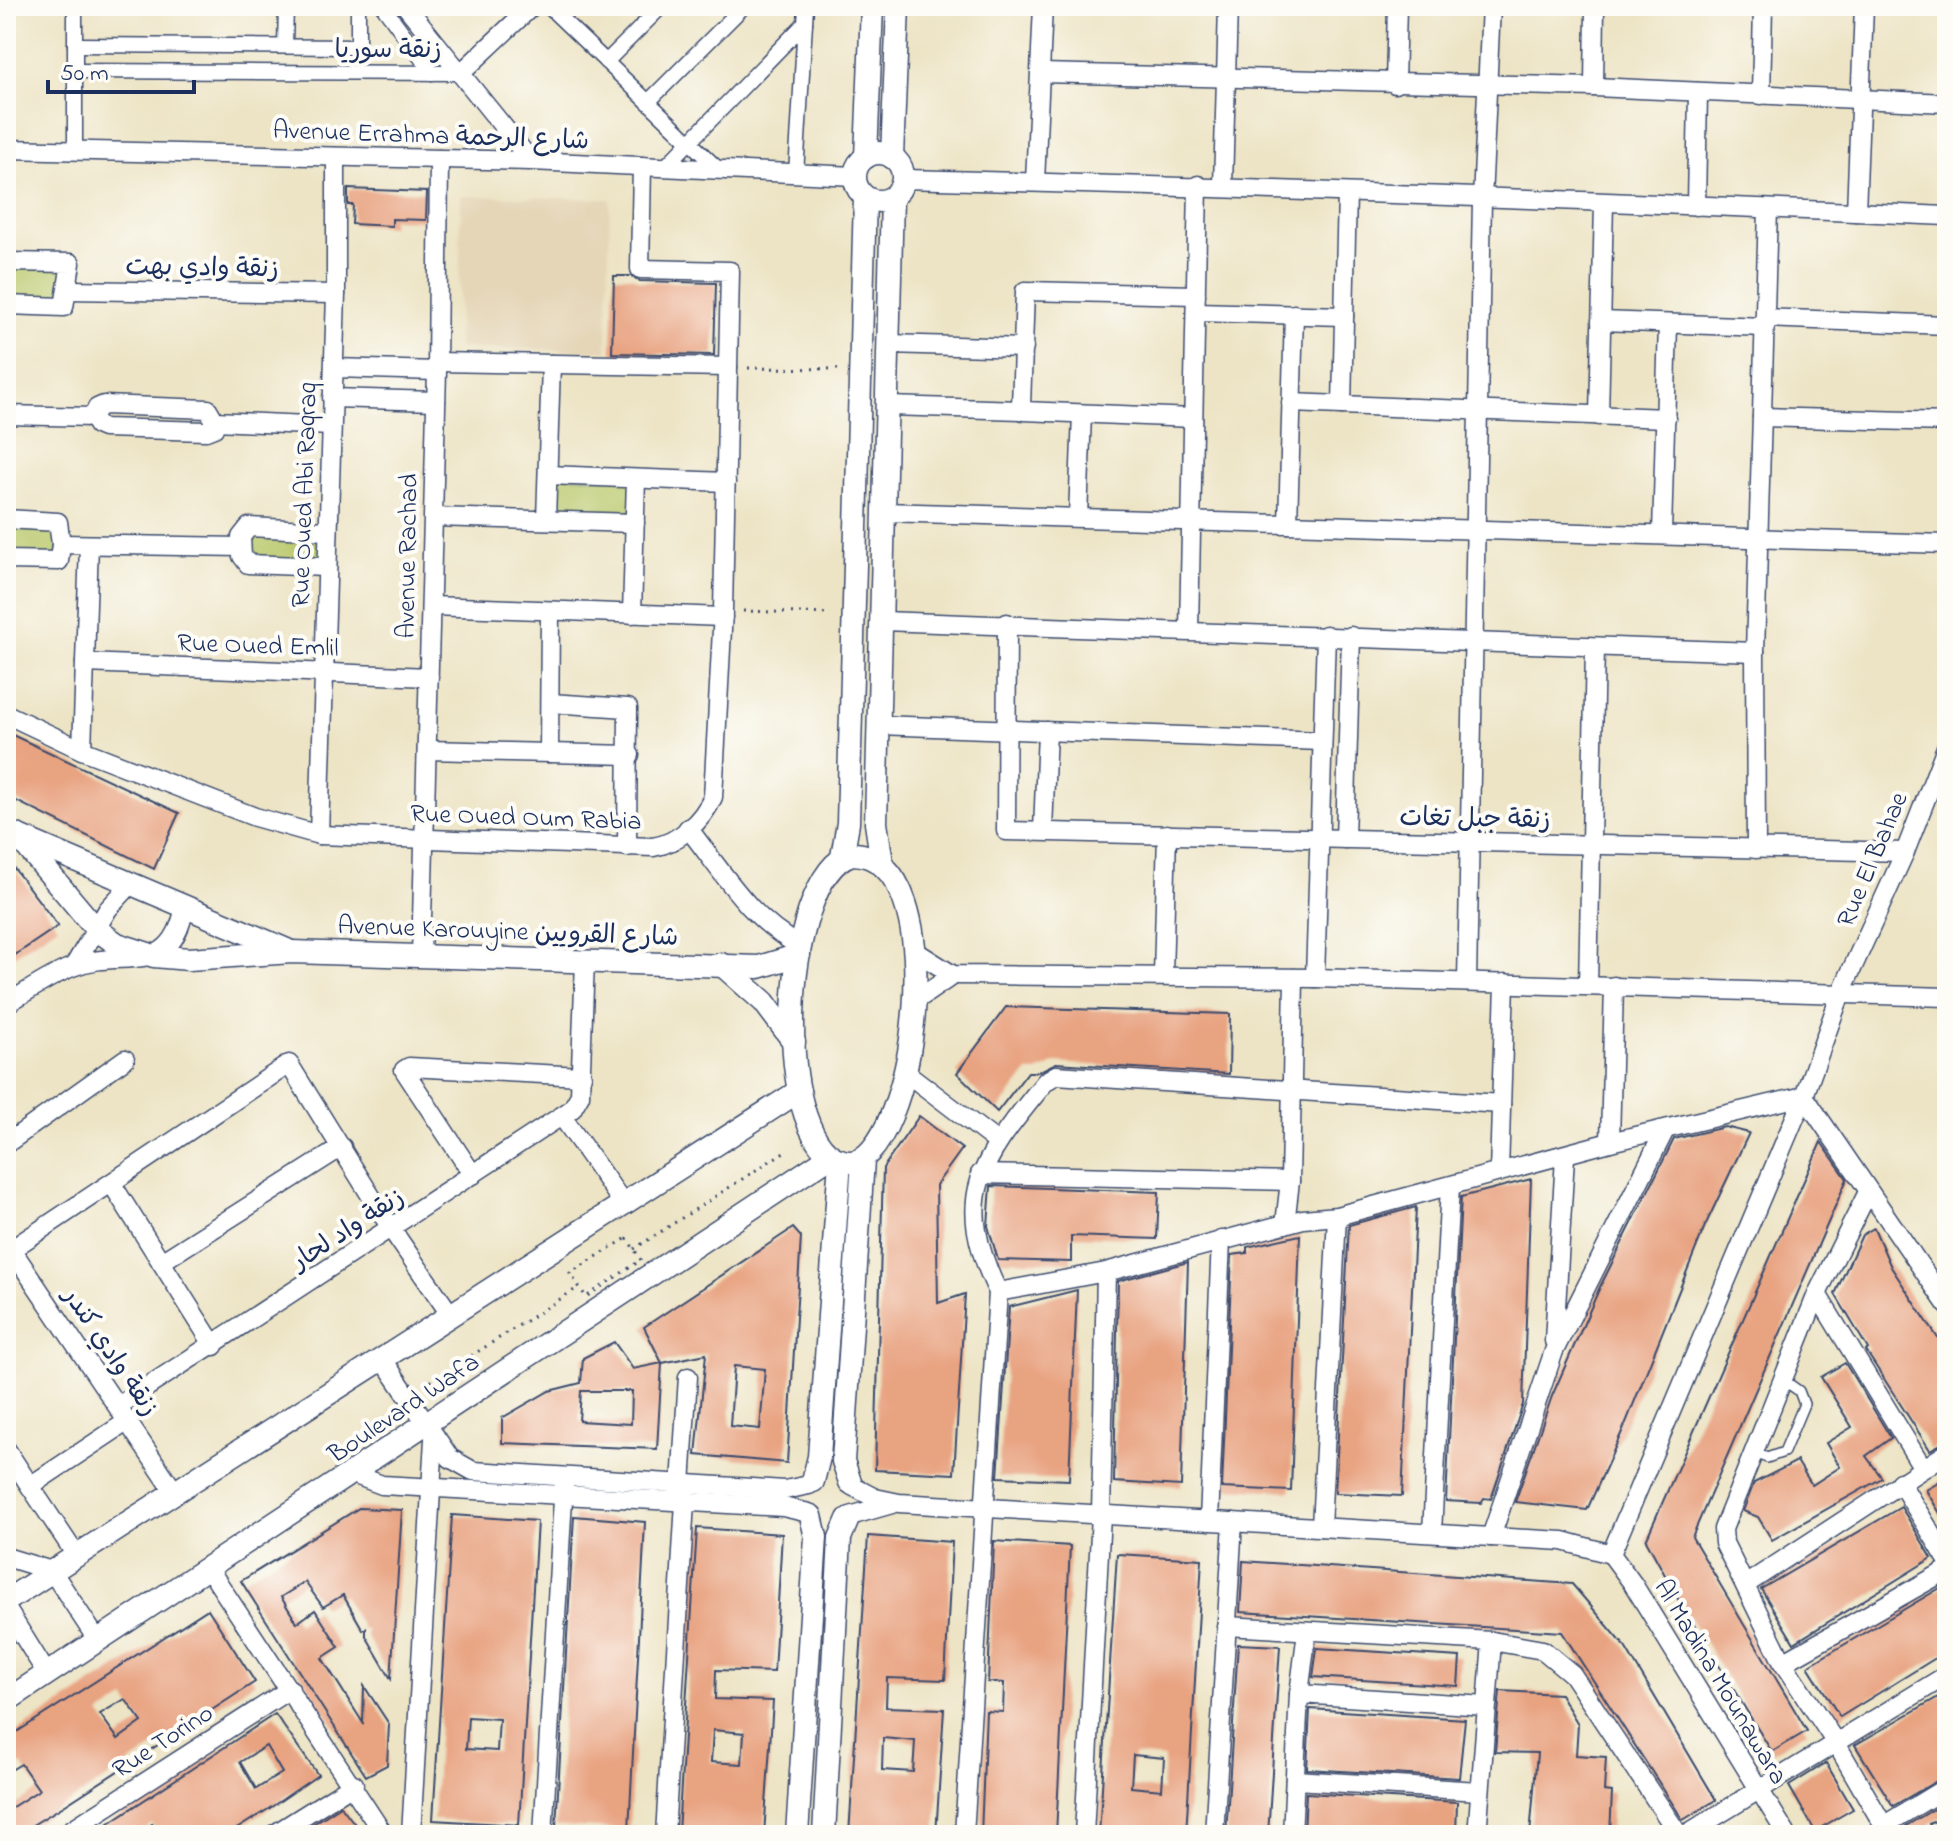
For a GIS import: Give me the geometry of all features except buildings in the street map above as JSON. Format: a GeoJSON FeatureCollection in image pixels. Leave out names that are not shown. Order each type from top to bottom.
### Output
{"type":"FeatureCollection","features":[{"type":"Feature","properties":{"kind":"street"},"geometry":{"type":"LineString","coordinates":[[75,6],[75,151]]}},
{"type":"Feature","properties":{"kind":"street"},"geometry":{"type":"LineString","coordinates":[[285,46],[286,6]]}},
{"type":"Feature","properties":{"kind":"street","name":"زنقة سوريا"},"geometry":{"type":"LineString","coordinates":[[75,45],[358,47],[358,6]]}},
{"type":"Feature","properties":{"kind":"street"},"geometry":{"type":"LineString","coordinates":[[383,6],[432,73]]}},
{"type":"Feature","properties":{"kind":"street"},"geometry":{"type":"LineString","coordinates":[[406,6],[531,161]]}},
{"type":"Feature","properties":{"kind":"street"},"geometry":{"type":"LineString","coordinates":[[461,73],[532,6]]}},
{"type":"Feature","properties":{"kind":"street"},"geometry":{"type":"LineString","coordinates":[[548,6],[719,170]]}},
{"type":"Feature","properties":{"kind":"street"},"geometry":{"type":"LineString","coordinates":[[606,62],[662,6]]}},
{"type":"Feature","properties":{"kind":"street"},"geometry":{"type":"LineString","coordinates":[[648,102],[744,6]]}},
{"type":"Feature","properties":{"kind":"street"},"geometry":{"type":"LineString","coordinates":[[796,174],[806,6]]}},
{"type":"Feature","properties":{"kind":"street"},"geometry":{"type":"LineString","coordinates":[[872,6],[866,157],[855,176],[865,197],[848,823],[842,857],[827,872],[817,889],[799,950],[795,1043],[799,1091],[809,1130],[834,1158],[863,1160],[872,1153],[886,1126],[904,1071],[915,1001],[915,951],[901,895],[882,863],[876,823],[892,198]]}},
{"type":"Feature","properties":{"kind":"street"},"geometry":{"type":"LineString","coordinates":[[892,157],[898,6]]}},
{"type":"Feature","properties":{"kind":"street"},"geometry":{"type":"LineString","coordinates":[[1035,182],[1043,6]]}},
{"type":"Feature","properties":{"kind":"street"},"geometry":{"type":"LineString","coordinates":[[1223,186],[1228,6]]}},
{"type":"Feature","properties":{"kind":"street"},"geometry":{"type":"LineString","coordinates":[[1395,84],[1397,6]]}},
{"type":"Feature","properties":{"kind":"street"},"geometry":{"type":"LineString","coordinates":[[1467,982],[1482,200],[1491,6]]}},
{"type":"Feature","properties":{"kind":"street"},"geometry":{"type":"LineString","coordinates":[[1594,87],[1595,6]]}},
{"type":"Feature","properties":{"kind":"street"},"geometry":{"type":"LineString","coordinates":[[1761,95],[1763,6]]}},
{"type":"Feature","properties":{"kind":"street"},"geometry":{"type":"LineString","coordinates":[[1856,212],[1864,6]]}},
{"type":"Feature","properties":{"kind":"street"},"geometry":{"type":"LineString","coordinates":[[665,167],[805,23]]}},
{"type":"Feature","properties":{"kind":"street","name":"زنقة سوريا"},"geometry":{"type":"LineString","coordinates":[[75,71],[461,73]]}},
{"type":"Feature","properties":{"kind":"street"},"geometry":{"type":"LineString","coordinates":[[1041,73],[1594,87],[1947,103]]}},
{"type":"Feature","properties":{"kind":"street"},"geometry":{"type":"LineString","coordinates":[[1696,206],[1698,92]]}},
{"type":"Feature","properties":{"kind":"street","name":"Avenue Errahma شارع الرحمة"},"geometry":{"type":"LineString","coordinates":[[6,149],[531,161],[855,176]]}},
{"type":"Feature","properties":{"kind":"street"},"geometry":{"type":"LineString","coordinates":[[865,197],[878,202],[892,198],[904,179],[900,165],[892,157],[880,153],[866,157]]}},
{"type":"Feature","properties":{"kind":"street","name":"Rue Oued Abi Raqraq"},"geometry":{"type":"LineString","coordinates":[[319,835],[336,294],[336,157]]}},
{"type":"Feature","properties":{"kind":"street","name":"Avenue Rachad"},"geometry":{"type":"LineString","coordinates":[[421,956],[434,517],[439,159]]}},
{"type":"Feature","properties":{"kind":"street","name":"Rue Oued Oum Rabia"},"geometry":{"type":"LineString","coordinates":[[6,714],[82,750],[255,817],[319,835],[627,847],[661,846],[688,828],[707,810],[713,797],[723,614],[730,271],[640,269],[642,166]]}},
{"type":"Feature","properties":{"kind":"street"},"geometry":{"type":"LineString","coordinates":[[904,179],[1198,185],[1482,200],[1947,216]]}},
{"type":"Feature","properties":{"kind":"street"},"geometry":{"type":"LineString","coordinates":[[1189,630],[1198,185]]}},
{"type":"Feature","properties":{"kind":"street"},"geometry":{"type":"LineString","coordinates":[[1342,405],[1347,193]]}},
{"type":"Feature","properties":{"kind":"street"},"geometry":{"type":"LineString","coordinates":[[1599,416],[1604,203]]}},
{"type":"Feature","properties":{"kind":"street"},"geometry":{"type":"LineString","coordinates":[[1756,849],[1755,652],[1768,209]]}},
{"type":"Feature","properties":{"kind":"street"},"geometry":{"type":"LineString","coordinates":[[6,262],[70,263],[62,308],[6,305]]}},
{"type":"Feature","properties":{"kind":"street","name":"زنقة وادي بهت"},"geometry":{"type":"LineString","coordinates":[[67,290],[336,294]]}},
{"type":"Feature","properties":{"kind":"street"},"geometry":{"type":"LineString","coordinates":[[1022,410],[1025,291],[1344,316]]}},
{"type":"Feature","properties":{"kind":"street"},"geometry":{"type":"LineString","coordinates":[[1288,524],[1294,314]]}},
{"type":"Feature","properties":{"kind":"street"},"geometry":{"type":"LineString","coordinates":[[1601,321],[1947,325]]}},
{"type":"Feature","properties":{"kind":"street"},"geometry":{"type":"LineString","coordinates":[[1662,533],[1668,324]]}},
{"type":"Feature","properties":{"kind":"street"},"geometry":{"type":"LineString","coordinates":[[888,344],[1024,348]]}},
{"type":"Feature","properties":{"kind":"street"},"geometry":{"type":"LineString","coordinates":[[546,520],[551,364]]}},
{"type":"Feature","properties":{"kind":"street"},"geometry":{"type":"LineString","coordinates":[[334,368],[551,364],[728,367]]}},
{"type":"Feature","properties":{"kind":"street"},"geometry":{"type":"LineString","coordinates":[[332,398],[436,401]]}},
{"type":"Feature","properties":{"kind":"street"},"geometry":{"type":"LineString","coordinates":[[1291,403],[1666,418]]}},
{"type":"Feature","properties":{"kind":"street"},"geometry":{"type":"LineString","coordinates":[[6,415],[93,417],[97,408],[104,405],[208,409],[214,414],[215,421],[331,426]]}},
{"type":"Feature","properties":{"kind":"street"},"geometry":{"type":"LineString","coordinates":[[888,406],[1193,418]]}},
{"type":"Feature","properties":{"kind":"street"},"geometry":{"type":"LineString","coordinates":[[1078,517],[1082,414]]}},
{"type":"Feature","properties":{"kind":"street"},"geometry":{"type":"LineString","coordinates":[[1762,417],[1947,422]]}},
{"type":"Feature","properties":{"kind":"street"},"geometry":{"type":"LineString","coordinates":[[548,475],[726,482]]}},
{"type":"Feature","properties":{"kind":"street"},"geometry":{"type":"LineString","coordinates":[[632,614],[636,479]]}},
{"type":"Feature","properties":{"kind":"street"},"geometry":{"type":"LineString","coordinates":[[884,512],[1662,533],[1947,544]]}},
{"type":"Feature","properties":{"kind":"street"},"geometry":{"type":"LineString","coordinates":[[434,517],[635,523]]}},
{"type":"Feature","properties":{"kind":"street"},"geometry":{"type":"LineString","coordinates":[[6,519],[58,522],[61,544],[59,561],[6,560]]}},
{"type":"Feature","properties":{"kind":"street"},"geometry":{"type":"LineString","coordinates":[[326,567],[248,564],[241,547],[242,532],[249,527],[327,531]]}},
{"type":"Feature","properties":{"kind":"street"},"geometry":{"type":"LineString","coordinates":[[61,544],[241,547]]}},
{"type":"Feature","properties":{"kind":"street"},"geometry":{"type":"LineString","coordinates":[[82,750],[89,545]]}},
{"type":"Feature","properties":{"kind":"street"},"geometry":{"type":"LineString","coordinates":[[431,606],[632,614],[723,614]]}},
{"type":"Feature","properties":{"kind":"street"},"geometry":{"type":"LineString","coordinates":[[549,753],[550,611]]}},
{"type":"Feature","properties":{"kind":"street"},"geometry":{"type":"LineString","coordinates":[[882,621],[1007,623],[1755,652]]}},
{"type":"Feature","properties":{"kind":"street"},"geometry":{"type":"LineString","coordinates":[[1007,623],[1007,728]]}},
{"type":"Feature","properties":{"kind":"street"},"geometry":{"type":"LineString","coordinates":[[1315,978],[1326,635]]}},
{"type":"Feature","properties":{"kind":"street"},"geometry":{"type":"LineString","coordinates":[[1345,839],[1351,636]]}},
{"type":"Feature","properties":{"kind":"street"},"geometry":{"type":"LineString","coordinates":[[1588,986],[1595,648]]}},
{"type":"Feature","properties":{"kind":"street","name":"Rue Oued Emlil"},"geometry":{"type":"LineString","coordinates":[[85,663],[429,677]]}},
{"type":"Feature","properties":{"kind":"street"},"geometry":{"type":"LineString","coordinates":[[550,703],[627,707],[630,755],[627,847]]}},
{"type":"Feature","properties":{"kind":"street"},"geometry":{"type":"LineString","coordinates":[[878,725],[1322,741]]}},
{"type":"Feature","properties":{"kind":"street","name":"زنقة جبل تغات"},"geometry":{"type":"LineString","coordinates":[[1007,728],[1006,831],[1905,852]]}},
{"type":"Feature","properties":{"kind":"street"},"geometry":{"type":"LineString","coordinates":[[1043,831],[1047,731]]}},
{"type":"Feature","properties":{"kind":"street","name":"Rue El Bahae"},"geometry":{"type":"LineString","coordinates":[[1611,1554],[1804,1096],[1841,993],[1905,852],[1939,786],[1947,745]]}},
{"type":"Feature","properties":{"kind":"street"},"geometry":{"type":"LineString","coordinates":[[427,750],[630,755]]}},
{"type":"Feature","properties":{"kind":"street"},"geometry":{"type":"LineString","coordinates":[[688,828],[756,915],[799,950]]}},
{"type":"Feature","properties":{"kind":"street","name":"Avenue Karouyine شارع القرويين"},"geometry":{"type":"LineString","coordinates":[[12,832],[96,929],[117,944],[154,956],[189,959],[292,952],[759,967],[799,950]]}},
{"type":"Feature","properties":{"kind":"street","name":"Avenue Karouyine شارع القرويين"},"geometry":{"type":"LineString","coordinates":[[12,832],[292,952]]}},
{"type":"Feature","properties":{"kind":"street"},"geometry":{"type":"LineString","coordinates":[[1163,975],[1167,834]]}},
{"type":"Feature","properties":{"kind":"street"},"geometry":{"type":"LineString","coordinates":[[842,857],[863,854],[882,863]]}},
{"type":"Feature","properties":{"kind":"street"},"geometry":{"type":"LineString","coordinates":[[74,966],[118,896],[132,883]]}},
{"type":"Feature","properties":{"kind":"street"},"geometry":{"type":"LineString","coordinates":[[6,1004],[74,966],[154,956],[176,937],[185,906]]}},
{"type":"Feature","properties":{"kind":"street"},"geometry":{"type":"LineString","coordinates":[[915,951],[953,975],[1315,978],[1947,997]]}},
{"type":"Feature","properties":{"kind":"street","name":"زنقة واد لحار"},"geometry":{"type":"LineString","coordinates":[[30,1486],[214,1346],[563,1118],[578,1103],[582,1076],[585,960]]}},
{"type":"Feature","properties":{"kind":"street"},"geometry":{"type":"LineString","coordinates":[[721,964],[764,1002],[795,1043]]}},
{"type":"Feature","properties":{"kind":"street"},"geometry":{"type":"LineString","coordinates":[[915,1001],[953,975]]}},
{"type":"Feature","properties":{"kind":"street"},"geometry":{"type":"LineString","coordinates":[[1285,1224],[1290,1181],[1294,978]]}},
{"type":"Feature","properties":{"kind":"street"},"geometry":{"type":"LineString","coordinates":[[1499,1172],[1505,983]]}},
{"type":"Feature","properties":{"kind":"street"},"geometry":{"type":"LineString","coordinates":[[1610,1142],[1614,986]]}},
{"type":"Feature","properties":{"kind":"street"},"geometry":{"type":"LineString","coordinates":[[6,1144],[125,1059]]}},
{"type":"Feature","properties":{"kind":"street"},"geometry":{"type":"LineString","coordinates":[[8,1248],[112,1184],[289,1064],[392,1230],[450,1314]]}},
{"type":"Feature","properties":{"kind":"street"},"geometry":{"type":"LineString","coordinates":[[473,1175],[404,1070],[409,1067],[582,1076]]}},
{"type":"Feature","properties":{"kind":"street"},"geometry":{"type":"LineString","coordinates":[[904,1071],[997,1142]]}},
{"type":"Feature","properties":{"kind":"street"},"geometry":{"type":"LineString","coordinates":[[964,1835],[998,1292],[977,1242],[975,1221],[980,1174],[997,1142],[1046,1081],[1056,1075],[1501,1104]]}},
{"type":"Feature","properties":{"kind":"street","name":"Boulevard Wafa"},"geometry":{"type":"LineString","coordinates":[[6,1601],[799,1091]]}},
{"type":"Feature","properties":{"kind":"street"},"geometry":{"type":"LineString","coordinates":[[998,1292],[1106,1272],[1285,1224],[1337,1216],[1565,1157],[1610,1142],[1804,1096],[1947,1305]]}},
{"type":"Feature","properties":{"kind":"street"},"geometry":{"type":"LineString","coordinates":[[563,1118],[623,1203]]}},
{"type":"Feature","properties":{"kind":"street"},"geometry":{"type":"LineString","coordinates":[[1491,1537],[1554,1351],[1665,1130]]}},
{"type":"Feature","properties":{"kind":"street"},"geometry":{"type":"LineString","coordinates":[[161,1262],[342,1147]]}},
{"type":"Feature","properties":{"kind":"street"},"geometry":{"type":"LineString","coordinates":[[1554,1351],[1565,1157]]}},
{"type":"Feature","properties":{"kind":"street"},"geometry":{"type":"LineString","coordinates":[[797,1835],[816,1537],[805,1499],[819,1457],[834,1158]]}},
{"type":"Feature","properties":{"kind":"street","name":"Boulevard Wafa"},"geometry":{"type":"LineString","coordinates":[[6,1701],[353,1474],[430,1432],[834,1158]]}},
{"type":"Feature","properties":{"kind":"street"},"geometry":{"type":"LineString","coordinates":[[824,1835],[840,1538],[856,1501],[843,1461],[863,1160]]}},
{"type":"Feature","properties":{"kind":"street"},"geometry":{"type":"LineString","coordinates":[[980,1174],[1290,1181]]}},
{"type":"Feature","properties":{"kind":"street"},"geometry":{"type":"LineString","coordinates":[[112,1184],[214,1346]]}},
{"type":"Feature","properties":{"kind":"street"},"geometry":{"type":"LineString","coordinates":[[1432,1533],[1450,1186]]}},
{"type":"Feature","properties":{"kind":"street"},"geometry":{"type":"LineString","coordinates":[[1868,1192],[1817,1294],[1752,1452],[1723,1529],[1724,1543],[1783,1663],[1836,1743],[1886,1831],[1947,1787]]}},
{"type":"Feature","properties":{"kind":"street"},"geometry":{"type":"LineString","coordinates":[[1321,1527],[1337,1216]]}},
{"type":"Feature","properties":{"kind":"street"},"geometry":{"type":"LineString","coordinates":[[1209,1521],[1221,1240]]}},
{"type":"Feature","properties":{"kind":"street","name":"زنقة وادي كندر"},"geometry":{"type":"LineString","coordinates":[[8,1248],[174,1491]]}},
{"type":"Feature","properties":{"kind":"street"},"geometry":{"type":"LineString","coordinates":[[1084,1835],[1101,1515],[1106,1272]]}},
{"type":"Feature","properties":{"kind":"street"},"geometry":{"type":"LineString","coordinates":[[1817,1294],[1923,1468]]}},
{"type":"Feature","properties":{"kind":"street"},"geometry":{"type":"LineString","coordinates":[[382,1358],[450,1458],[473,1471],[564,1486]]}},
{"type":"Feature","properties":{"kind":"street"},"geometry":{"type":"LineString","coordinates":[[665,1835],[688,1377]]}},
{"type":"Feature","properties":{"kind":"street"},"geometry":{"type":"LineString","coordinates":[[411,1835],[432,1488],[430,1432]]}},
{"type":"Feature","properties":{"kind":"street"},"geometry":{"type":"LineString","coordinates":[[6,1449],[76,1555]]}},
{"type":"Feature","properties":{"kind":"street"},"geometry":{"type":"LineString","coordinates":[[1745,1585],[1947,1453]]}},
{"type":"Feature","properties":{"kind":"street"},"geometry":{"type":"LineString","coordinates":[[353,1474],[382,1485],[432,1488],[564,1486],[683,1493],[783,1507],[829,1525],[874,1507],[899,1503]]}},
{"type":"Feature","properties":{"kind":"street"},"geometry":{"type":"LineString","coordinates":[[683,1493],[785,1490],[831,1474],[875,1498],[899,1503],[1563,1541],[1611,1554]]}},
{"type":"Feature","properties":{"kind":"street"},"geometry":{"type":"LineString","coordinates":[[1900,1482],[1947,1559]]}},
{"type":"Feature","properties":{"kind":"street"},"geometry":{"type":"LineString","coordinates":[[543,1835],[564,1486]]}},
{"type":"Feature","properties":{"kind":"street"},"geometry":{"type":"LineString","coordinates":[[1214,1835],[1233,1522]]}},
{"type":"Feature","properties":{"kind":"street","name":"Al Madina Mounawara"},"geometry":{"type":"LineString","coordinates":[[1611,1554],[1633,1584],[1787,1835]]}},
{"type":"Feature","properties":{"kind":"street"},"geometry":{"type":"LineString","coordinates":[[6,1557],[52,1571],[98,1641]]}},
{"type":"Feature","properties":{"kind":"street"},"geometry":{"type":"LineString","coordinates":[[209,1569],[354,1784],[384,1835]]}},
{"type":"Feature","properties":{"kind":"street"},"geometry":{"type":"LineString","coordinates":[[1783,1663],[1947,1570]]}},
{"type":"Feature","properties":{"kind":"street"},"geometry":{"type":"LineString","coordinates":[[6,1608],[47,1674]]}},
{"type":"Feature","properties":{"kind":"street"},"geometry":{"type":"LineString","coordinates":[[1226,1626],[1492,1641],[1543,1650],[1572,1674],[1613,1730],[1679,1835]]}},
{"type":"Feature","properties":{"kind":"street"},"geometry":{"type":"LineString","coordinates":[[1292,1835],[1299,1694],[1307,1631]]}},
{"type":"Feature","properties":{"kind":"street"},"geometry":{"type":"LineString","coordinates":[[1477,1835],[1492,1641]]}},
{"type":"Feature","properties":{"kind":"street"},"geometry":{"type":"LineString","coordinates":[[1685,1835],[1947,1675]]}},
{"type":"Feature","properties":{"kind":"street","name":"Rue Torino"},"geometry":{"type":"LineString","coordinates":[[63,1835],[290,1689]]}},
{"type":"Feature","properties":{"kind":"street"},"geometry":{"type":"LineString","coordinates":[[1299,1694],[1486,1706]]}},
{"type":"Feature","properties":{"kind":"street"},"geometry":{"type":"LineString","coordinates":[[1295,1780],[1480,1791]]}},
{"type":"Feature","properties":{"kind":"street"},"geometry":{"type":"LineString","coordinates":[[273,1835],[354,1784]]}},
{"type":"Feature","properties":{"kind":"lane"},"geometry":{"type":"LineString","coordinates":[[1752,1452],[1767,1458],[1784,1452],[1804,1404],[1799,1391],[1782,1379]]}},
{"type":"Feature","properties":{"kind":"path"},"geometry":{"type":"LineString","coordinates":[[728,367],[859,369]]}},
{"type":"Feature","properties":{"kind":"path"},"geometry":{"type":"LineString","coordinates":[[723,614],[854,614]]}},
{"type":"Feature","properties":{"kind":"path"},"geometry":{"type":"LineString","coordinates":[[634,1249],[784,1152]]}},
{"type":"Feature","properties":{"kind":"path"},"geometry":{"type":"LineString","coordinates":[[627,1238],[634,1249],[641,1260],[586,1297],[570,1273],[627,1238]]}},
{"type":"Feature","properties":{"kind":"path"},"geometry":{"type":"LineString","coordinates":[[407,1397],[579,1287]]}},
{"type":"Feature","properties":{"kind":"shaded area"},"geometry":{"type":"Polygon","coordinates":[[[461,196],[610,199],[607,351],[458,348],[461,196]]]}},
{"type":"Feature","properties":{"kind":"green space"},"geometry":{"type":"Polygon","coordinates":[[[6,264],[70,265],[60,305],[6,301],[6,264]]]}},
{"type":"Feature","properties":{"kind":"green space"},"geometry":{"type":"Polygon","coordinates":[[[548,475],[636,479],[635,523],[546,520],[548,475]]]}},
{"type":"Feature","properties":{"kind":"green space"},"geometry":{"type":"Polygon","coordinates":[[[6,521],[61,529],[60,558],[6,559],[6,521]]]}},
{"type":"Feature","properties":{"kind":"green space"},"geometry":{"type":"Polygon","coordinates":[[[327,531],[326,567],[248,564],[242,532],[327,531]]]}}]}
